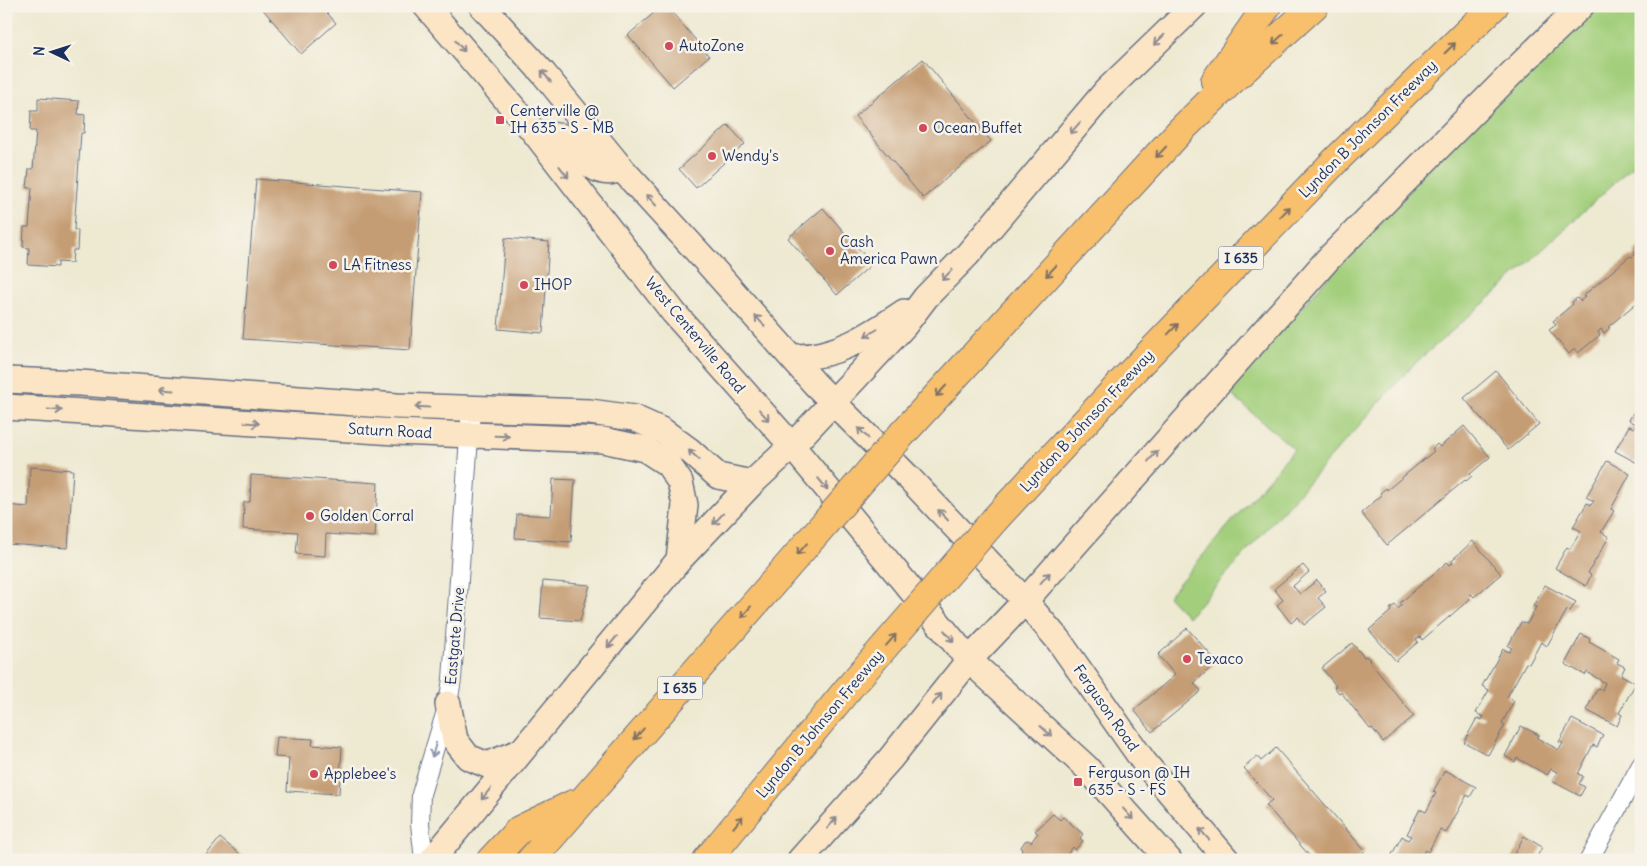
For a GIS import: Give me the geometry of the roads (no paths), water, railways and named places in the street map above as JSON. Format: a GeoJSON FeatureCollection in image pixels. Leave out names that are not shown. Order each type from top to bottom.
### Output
{"type":"FeatureCollection","features":[{"type":"Feature","properties":{"kind":"highway"},"geometry":{"type":"LineString","coordinates":[[1182,129],[1267,6]]}},
{"type":"Feature","properties":{"kind":"highway","name":"I 635"},"geometry":{"type":"LineString","coordinates":[[531,860],[903,433],[1182,129],[1314,6]]}},
{"type":"Feature","properties":{"kind":"highway","name":"Lyndon B Johnson Freeway"},"geometry":{"type":"LineString","coordinates":[[707,860],[847,690],[996,518],[1122,382],[1330,166],[1494,6]]}},
{"type":"Feature","properties":{"kind":"highway"},"geometry":{"type":"LineString","coordinates":[[491,860],[519,830],[582,800]]}},
{"type":"Feature","properties":{"kind":"main road","name":"West Centerville Road"},"geometry":{"type":"LineString","coordinates":[[426,6],[534,133],[674,314],[792,446],[969,660]]}},
{"type":"Feature","properties":{"kind":"main road"},"geometry":{"type":"LineString","coordinates":[[482,6],[544,74],[621,168],[831,402],[910,479],[1024,601]]}},
{"type":"Feature","properties":{"kind":"main road"},"geometry":{"type":"LineString","coordinates":[[432,860],[680,560],[752,483],[792,446],[831,402],[904,326],[926,297],[968,254],[1106,91],[1194,6]]}},
{"type":"Feature","properties":{"kind":"main road"},"geometry":{"type":"LineString","coordinates":[[800,860],[890,759],[969,660],[1024,601],[1328,259],[1581,6]]}},
{"type":"Feature","properties":{"kind":"main road"},"geometry":{"type":"LineString","coordinates":[[534,133],[564,137],[583,159],[598,171],[609,173],[621,168]]}},
{"type":"Feature","properties":{"kind":"main road"},"geometry":{"type":"LineString","coordinates":[[792,357],[809,358],[842,348],[873,332],[926,297]]}},
{"type":"Feature","properties":{"kind":"main road","name":"Saturn Road"},"geometry":{"type":"LineString","coordinates":[[6,380],[80,383],[214,394],[471,409],[590,412],[634,418],[663,431],[689,450],[718,476],[752,483]]}},
{"type":"Feature","properties":{"kind":"main road"},"geometry":{"type":"LineString","coordinates":[[212,420],[214,394]]}},
{"type":"Feature","properties":{"kind":"main road","name":"Saturn Road"},"geometry":{"type":"LineString","coordinates":[[6,407],[395,432],[603,440],[645,449],[668,464],[680,482],[685,505],[680,560]]}},
{"type":"Feature","properties":{"kind":"main road","name":"Ferguson Road"},"geometry":{"type":"LineString","coordinates":[[1024,601],[1059,641],[1144,762],[1227,860]]}},
{"type":"Feature","properties":{"kind":"main road"},"geometry":{"type":"LineString","coordinates":[[969,660],[1086,767],[1169,860]]}},
{"type":"Feature","properties":{"kind":"main road"},"geometry":{"type":"LineString","coordinates":[[448,704],[456,740],[468,757],[487,765],[521,751]]}},
{"type":"Feature","properties":{"kind":"street","name":"Eastgate Drive"},"geometry":{"type":"LineString","coordinates":[[424,860],[420,824],[421,794],[448,704],[452,679],[471,409]]}},
{"type":"Feature","properties":{"kind":"street"},"geometry":{"type":"LineString","coordinates":[[1589,860],[1641,766]]}},
{"type":"Feature","properties":{"kind":"place","name":"AutoZone"},"geometry":{"type":"Point","coordinates":[669,46]}},
{"type":"Feature","properties":{"kind":"place","name":"Centerville @ IH 635 - S - MB"},"geometry":{"type":"Point","coordinates":[500,120]}},
{"type":"Feature","properties":{"kind":"place","name":"Ocean Buffet"},"geometry":{"type":"Point","coordinates":[923,128]}},
{"type":"Feature","properties":{"kind":"place","name":"Wendy's"},"geometry":{"type":"Point","coordinates":[712,156]}},
{"type":"Feature","properties":{"kind":"place","name":"Cash America Pawn"},"geometry":{"type":"Point","coordinates":[830,251]}},
{"type":"Feature","properties":{"kind":"place","name":"LA Fitness"},"geometry":{"type":"Point","coordinates":[333,265]}},
{"type":"Feature","properties":{"kind":"place","name":"IHOP"},"geometry":{"type":"Point","coordinates":[524,285]}},
{"type":"Feature","properties":{"kind":"place","name":"Golden Corral"},"geometry":{"type":"Point","coordinates":[310,516]}},
{"type":"Feature","properties":{"kind":"place","name":"Texaco"},"geometry":{"type":"Point","coordinates":[1187,659]}},
{"type":"Feature","properties":{"kind":"place","name":"Applebee's"},"geometry":{"type":"Point","coordinates":[314,774]}},
{"type":"Feature","properties":{"kind":"place","name":"Ferguson @ IH 635 - S - FS"},"geometry":{"type":"Point","coordinates":[1078,782]}}]}
